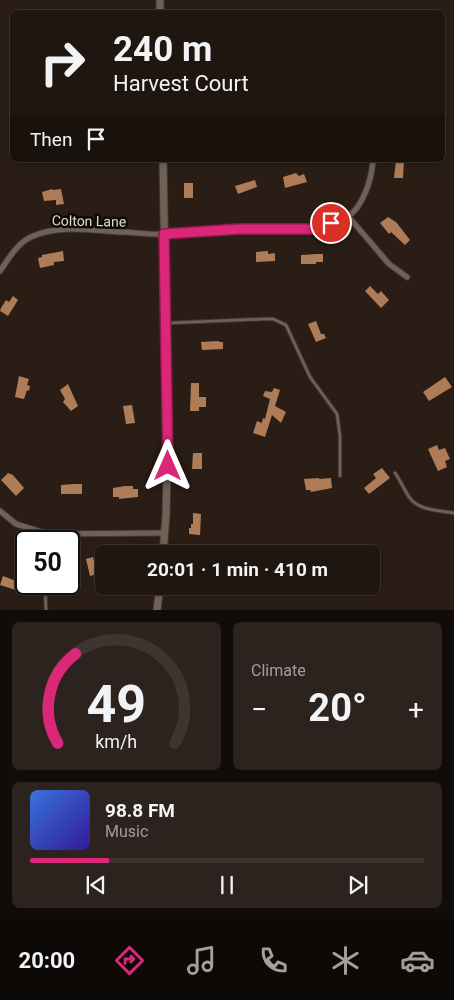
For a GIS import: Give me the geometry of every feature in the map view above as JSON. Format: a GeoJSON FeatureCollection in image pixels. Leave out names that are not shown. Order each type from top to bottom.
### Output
{"type":"FeatureCollection","features":[{"type":"Feature","properties":{"kind":"main road"},"geometry":{"type":"LineString","coordinates":[[162,162],[168,466],[164,545]]}},
{"type":"Feature","properties":{"kind":"main road"},"geometry":{"type":"LineString","coordinates":[[157,610],[159,595]]}},
{"type":"Feature","properties":{"kind":"street"},"geometry":{"type":"LineString","coordinates":[[373,162],[372,172],[362,199],[348,216],[389,264],[406,277]]}},
{"type":"Feature","properties":{"kind":"street","name":"Colton Lane"},"geometry":{"type":"LineString","coordinates":[[0,272],[20,244],[32,236],[48,231],[164,234],[240,229],[313,229],[348,216]]}},
{"type":"Feature","properties":{"kind":"street"},"geometry":{"type":"LineString","coordinates":[[0,511],[16,524],[37,530]]}},
{"type":"Feature","properties":{"kind":"street"},"geometry":{"type":"LineString","coordinates":[[80,534],[165,533]]}},
{"type":"Feature","properties":{"kind":"lane"},"geometry":{"type":"LineString","coordinates":[[166,323],[273,319],[286,325],[310,377],[337,414],[340,436],[340,476]]}},
{"type":"Feature","properties":{"kind":"lane"},"geometry":{"type":"LineString","coordinates":[[395,472],[410,498],[418,506],[454,513]]}},
{"type":"Feature","properties":{"kind":"lane"},"geometry":{"type":"LineString","coordinates":[[46,595],[46,610]]}},
{"type":"Feature","properties":{"kind":"building"},"geometry":{"type":"Polygon","coordinates":[[[396,162],[404,162],[403,178],[394,178],[396,162]]]}},
{"type":"Feature","properties":{"kind":"building"},"geometry":{"type":"Polygon","coordinates":[[[296,173],[299,176],[304,174],[307,182],[285,188],[283,177],[296,173]]]}},
{"type":"Feature","properties":{"kind":"building"},"geometry":{"type":"Polygon","coordinates":[[[255,180],[257,187],[238,194],[235,186],[255,180]]]}},
{"type":"Feature","properties":{"kind":"building"},"geometry":{"type":"Polygon","coordinates":[[[184,183],[193,183],[193,198],[184,198],[184,183]]]}},
{"type":"Feature","properties":{"kind":"building"},"geometry":{"type":"Polygon","coordinates":[[[61,189],[64,204],[56,205],[56,200],[44,201],[42,192],[61,189]]]}},
{"type":"Feature","properties":{"kind":"building"},"geometry":{"type":"Polygon","coordinates":[[[388,217],[396,222],[410,240],[405,245],[391,232],[389,234],[380,223],[388,217]]]}},
{"type":"Feature","properties":{"kind":"building"},"geometry":{"type":"Polygon","coordinates":[[[63,251],[64,261],[54,262],[54,265],[40,268],[38,258],[42,257],[42,255],[63,251]]]}},
{"type":"Feature","properties":{"kind":"building"},"geometry":{"type":"Polygon","coordinates":[[[268,251],[268,254],[275,253],[275,261],[256,262],[256,252],[268,251]]]}},
{"type":"Feature","properties":{"kind":"building"},"geometry":{"type":"Polygon","coordinates":[[[323,254],[323,262],[301,264],[301,255],[323,254]]]}},
{"type":"Feature","properties":{"kind":"building"},"geometry":{"type":"Polygon","coordinates":[[[370,286],[378,294],[381,291],[389,300],[381,308],[365,291],[370,286]]]}},
{"type":"Feature","properties":{"kind":"building"},"geometry":{"type":"Polygon","coordinates":[[[13,296],[18,300],[8,316],[0,311],[6,300],[9,302],[13,296]]]}},
{"type":"Feature","properties":{"kind":"building"},"geometry":{"type":"Polygon","coordinates":[[[316,321],[321,334],[324,334],[326,338],[316,342],[308,324],[316,321]]]}},
{"type":"Feature","properties":{"kind":"building"},"geometry":{"type":"Polygon","coordinates":[[[201,342],[223,342],[223,349],[202,350],[201,342]]]}},
{"type":"Feature","properties":{"kind":"building"},"geometry":{"type":"Polygon","coordinates":[[[19,376],[29,379],[27,385],[30,386],[29,391],[27,390],[24,399],[15,397],[19,376]]]}},
{"type":"Feature","properties":{"kind":"building"},"geometry":{"type":"Polygon","coordinates":[[[445,377],[452,387],[429,401],[423,392],[445,377]]]}},
{"type":"Feature","properties":{"kind":"building"},"geometry":{"type":"Polygon","coordinates":[[[191,383],[199,383],[199,397],[206,397],[206,407],[199,407],[199,411],[190,411],[191,383]]]}},
{"type":"Feature","properties":{"kind":"building"},"geometry":{"type":"Polygon","coordinates":[[[68,384],[78,406],[71,411],[63,402],[65,399],[60,390],[68,384]]]}},
{"type":"Feature","properties":{"kind":"building"},"geometry":{"type":"Polygon","coordinates":[[[274,388],[280,390],[275,406],[286,412],[281,423],[272,415],[265,437],[253,433],[257,421],[262,423],[263,418],[265,419],[270,399],[263,396],[265,391],[272,392],[274,388]]]}},
{"type":"Feature","properties":{"kind":"building"},"geometry":{"type":"Polygon","coordinates":[[[132,405],[135,423],[126,424],[123,406],[132,405]]]}},
{"type":"Feature","properties":{"kind":"building"},"geometry":{"type":"Polygon","coordinates":[[[437,445],[439,450],[445,448],[450,459],[445,461],[447,467],[438,471],[428,449],[437,445]]]}},
{"type":"Feature","properties":{"kind":"building"},"geometry":{"type":"Polygon","coordinates":[[[193,453],[202,453],[202,469],[192,469],[193,453]]]}},
{"type":"Feature","properties":{"kind":"building"},"geometry":{"type":"Polygon","coordinates":[[[382,468],[390,478],[369,494],[364,488],[376,478],[373,474],[382,468]]]}},
{"type":"Feature","properties":{"kind":"building"},"geometry":{"type":"Polygon","coordinates":[[[8,473],[13,475],[24,488],[16,496],[1,480],[8,473]]]}},
{"type":"Feature","properties":{"kind":"building"},"geometry":{"type":"Polygon","coordinates":[[[331,478],[332,488],[311,492],[306,490],[304,479],[331,478]]]}},
{"type":"Feature","properties":{"kind":"building"},"geometry":{"type":"Polygon","coordinates":[[[82,484],[82,494],[61,494],[61,485],[82,484]]]}},
{"type":"Feature","properties":{"kind":"building"},"geometry":{"type":"Polygon","coordinates":[[[133,486],[133,489],[138,489],[138,497],[119,499],[119,497],[113,497],[113,488],[133,486]]]}},
{"type":"Feature","properties":{"kind":"building"},"geometry":{"type":"Polygon","coordinates":[[[193,513],[201,514],[200,535],[189,534],[189,528],[193,524],[193,513]]]}},
{"type":"Feature","properties":{"kind":"building"},"geometry":{"type":"Polygon","coordinates":[[[93,557],[95,575],[90,576],[86,559],[93,557]]]}},
{"type":"Feature","properties":{"kind":"building"},"geometry":{"type":"Polygon","coordinates":[[[3,576],[15,581],[15,590],[0,585],[3,576]]]}},
{"type":"Feature","properties":{"kind":"route"},"geometry":{"type":"LineString","coordinates":[[168,466],[164,234],[240,229],[313,229],[331,223]]}}]}
